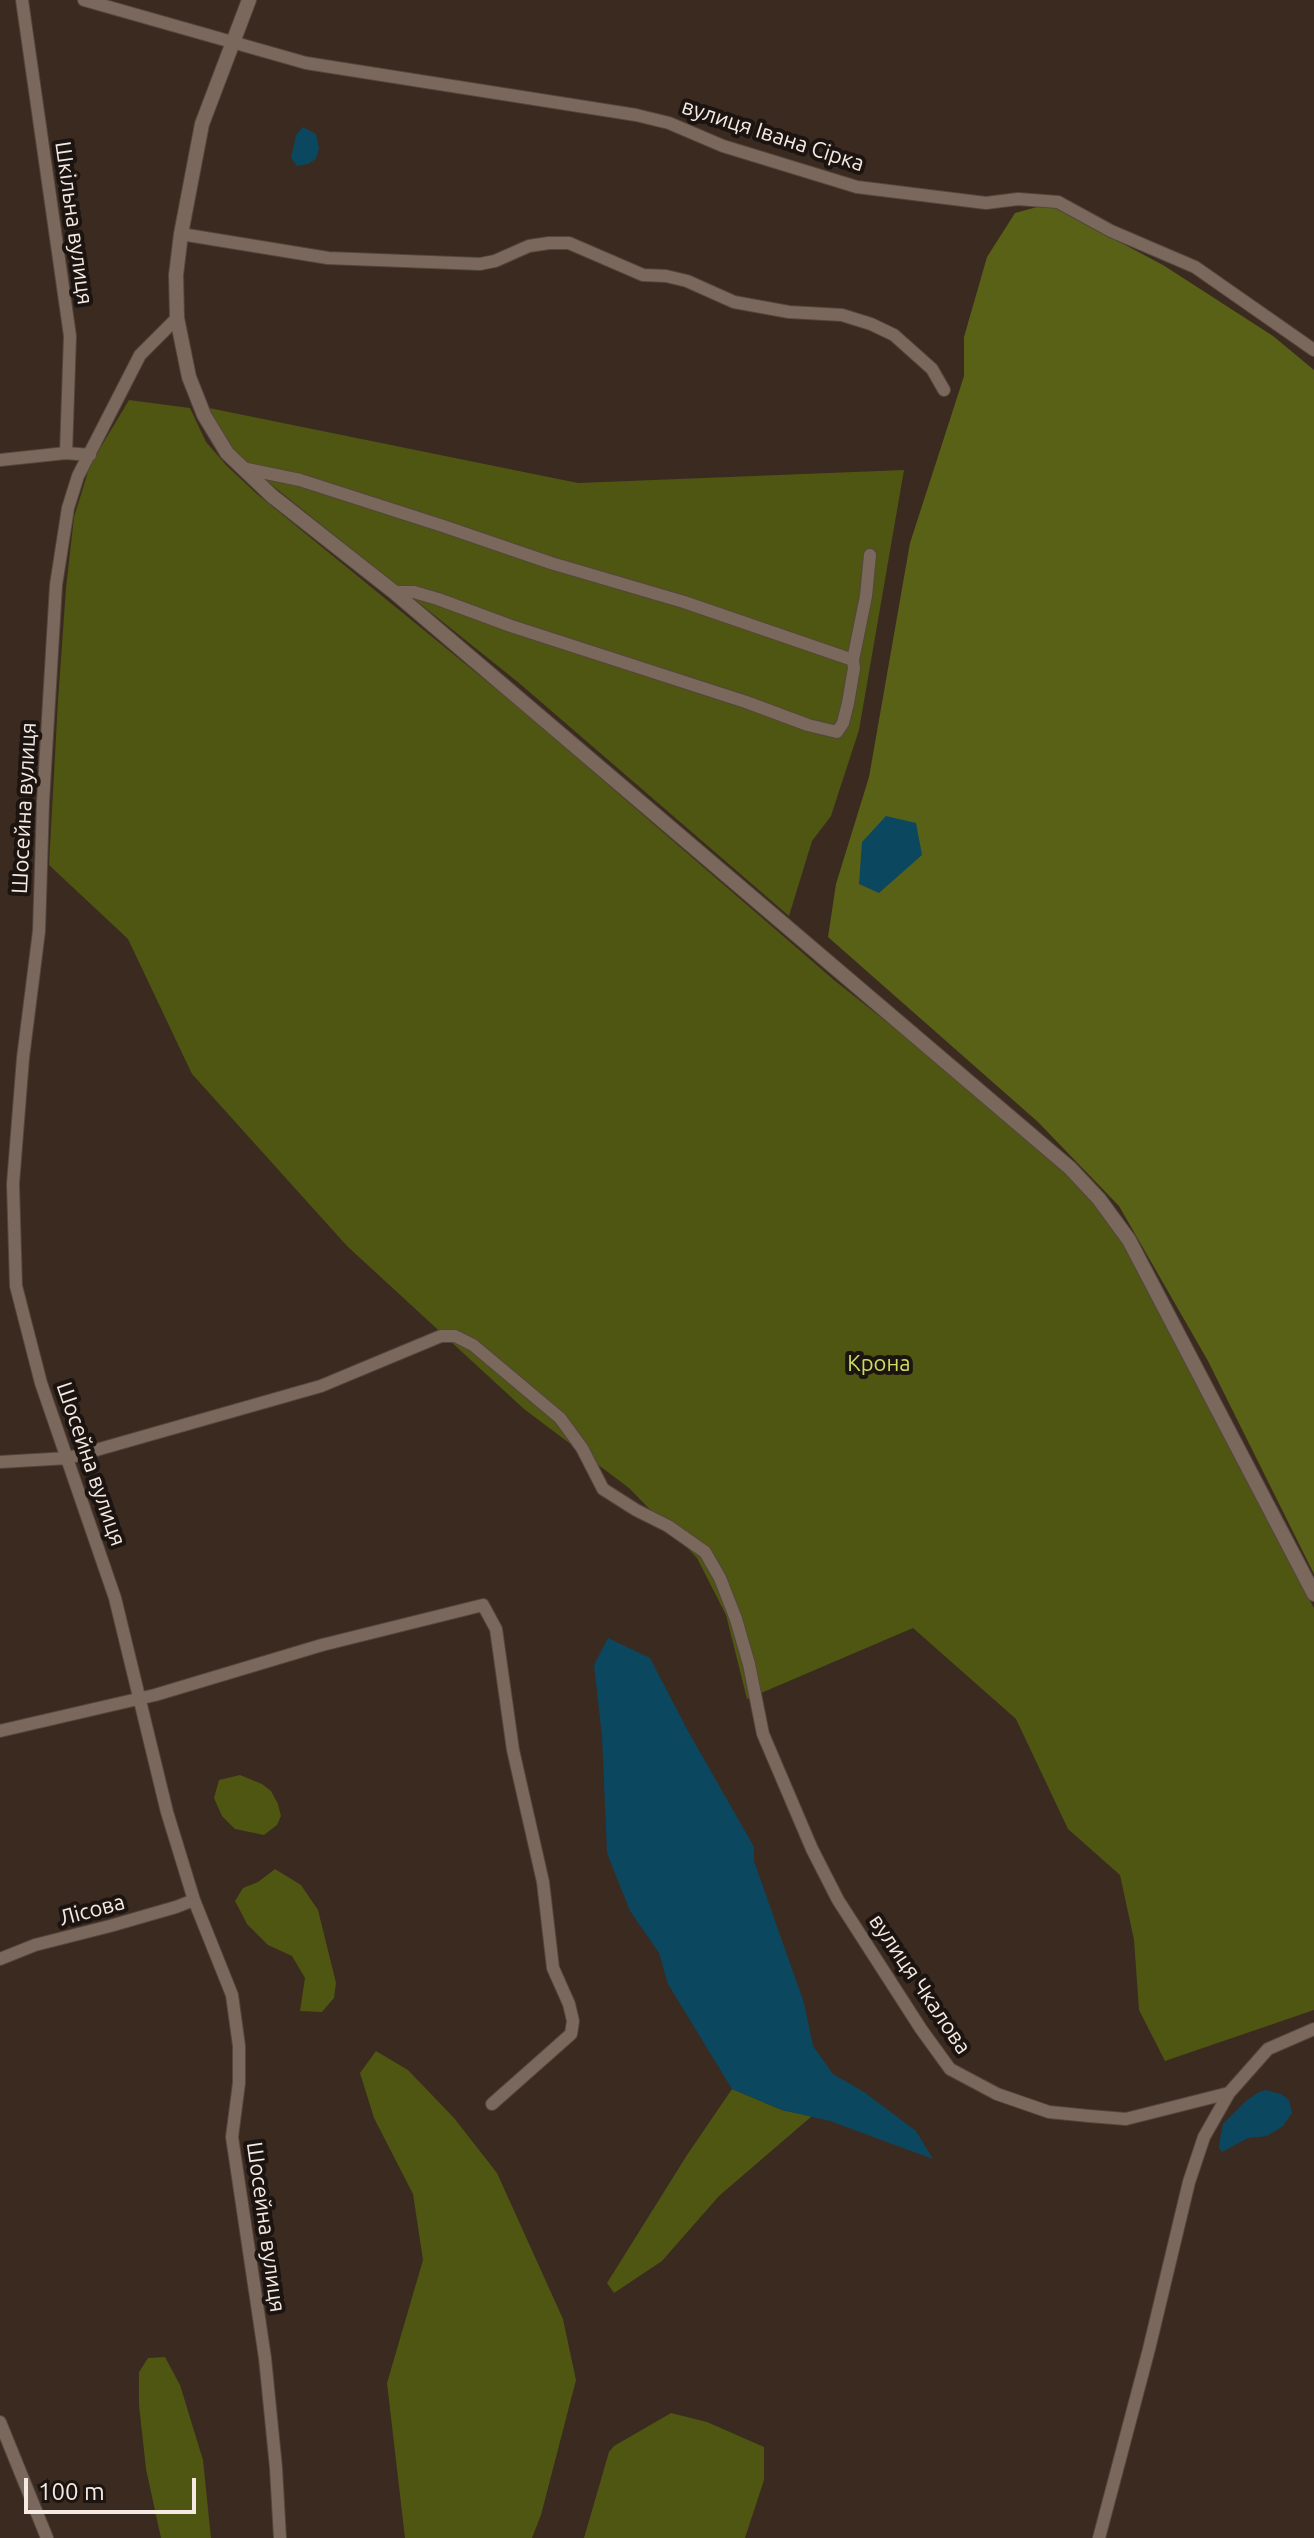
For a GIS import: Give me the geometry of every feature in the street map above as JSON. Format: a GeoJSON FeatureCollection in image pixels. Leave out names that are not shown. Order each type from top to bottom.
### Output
{"type":"FeatureCollection","features":[{"type":"Feature","properties":{"kind":"street","name":"Шкільна вулиця"},"geometry":{"type":"LineString","coordinates":[[22,0],[70,336],[66,453]]}},
{"type":"Feature","properties":{"kind":"street","name":"вулиця Івана Сірка"},"geometry":{"type":"LineString","coordinates":[[84,0],[306,63],[636,115],[669,123],[723,146],[857,187],[986,203],[1018,199],[1058,202],[1111,231],[1195,267],[1314,350]]}},
{"type":"Feature","properties":{"kind":"street"},"geometry":{"type":"LineString","coordinates":[[249,0],[202,124],[176,275],[177,318],[189,377],[204,415],[227,453],[272,496],[394,592],[1070,1168],[1099,1199],[1129,1240],[1314,1594]]}},
{"type":"Feature","properties":{"kind":"street"},"geometry":{"type":"LineString","coordinates":[[181,234],[328,258],[471,263],[495,261],[529,246],[569,243],[643,275],[687,281],[734,302],[789,312],[842,315],[871,324],[894,335],[932,369],[944,390]]}},
{"type":"Feature","properties":{"kind":"street","name":"Шосейна вулиця"},"geometry":{"type":"LineString","coordinates":[[177,318],[140,355],[78,476],[68,508],[56,585],[39,931],[6,1186],[16,1286],[41,1383],[115,1598],[167,1812],[194,1900],[232,1995],[239,2046],[239,2083],[232,2137],[265,2358],[280,2538]]}},
{"type":"Feature","properties":{"kind":"street"},"geometry":{"type":"LineString","coordinates":[[0,460],[66,453],[90,455]]}},
{"type":"Feature","properties":{"kind":"street"},"geometry":{"type":"LineString","coordinates":[[242,468],[300,480],[551,563],[684,602],[853,660]]}},
{"type":"Feature","properties":{"kind":"street"},"geometry":{"type":"LineString","coordinates":[[394,592],[414,592],[438,599],[496,621],[837,732],[843,723],[848,703],[870,555]]}},
{"type":"Feature","properties":{"kind":"street","name":"вулиця Чкалова"},"geometry":{"type":"LineString","coordinates":[[68,1458],[321,1386],[441,1336],[455,1336],[481,1352],[560,1418],[582,1448],[603,1489],[668,1526],[705,1552],[720,1578],[736,1619],[763,1734],[812,1849],[838,1900],[950,2069],[997,2094],[1049,2112],[1089,2116],[1126,2119],[1229,2093]]}},
{"type":"Feature","properties":{"kind":"street"},"geometry":{"type":"LineString","coordinates":[[0,1462],[68,1458]]}},
{"type":"Feature","properties":{"kind":"street"},"geometry":{"type":"LineString","coordinates":[[0,1731],[200,1683],[322,1645],[483,1605],[496,1629],[513,1750],[543,1882],[553,1968],[573,2021],[571,2034],[492,2104]]}},
{"type":"Feature","properties":{"kind":"street","name":"Лісова"},"geometry":{"type":"LineString","coordinates":[[0,1959],[35,1945],[194,1900]]}},
{"type":"Feature","properties":{"kind":"street"},"geometry":{"type":"LineString","coordinates":[[1099,2538],[1189,2182],[1204,2137],[1229,2093],[1268,2049],[1314,2029]]}},
{"type":"Feature","properties":{"kind":"street"},"geometry":{"type":"LineString","coordinates":[[0,2422],[47,2538]]}},
{"type":"Feature","properties":{"kind":"green space"},"geometry":{"type":"Polygon","coordinates":[[[1048,204],[1163,265],[1273,336],[1314,370],[1314,1574],[1208,1361],[1119,1206],[1038,1122],[828,937],[836,884],[869,777],[910,543],[964,376],[964,337],[987,257],[1015,213],[1048,204]]]}},
{"type":"Feature","properties":{"kind":"green space","name":"Крона"},"geometry":{"type":"Polygon","coordinates":[[[129,400],[190,408],[206,442],[257,494],[517,706],[834,980],[942,1066],[1054,1163],[1115,1229],[1314,1608],[1314,2010],[1165,2061],[1139,2010],[1134,1940],[1120,1875],[1068,1829],[1016,1719],[913,1628],[747,1699],[726,1615],[697,1558],[629,1488],[524,1409],[347,1246],[192,1074],[128,939],[49,865],[66,588],[74,517],[90,465],[129,400]]]}},
{"type":"Feature","properties":{"kind":"green space"},"geometry":{"type":"Polygon","coordinates":[[[209,408],[578,483],[904,470],[859,730],[831,816],[812,841],[789,916],[519,683],[233,454],[209,408]]]}},
{"type":"Feature","properties":{"kind":"green space"},"geometry":{"type":"Polygon","coordinates":[[[240,1775],[262,1784],[271,1791],[278,1804],[281,1816],[277,1825],[264,1835],[235,1829],[222,1816],[214,1798],[219,1780],[240,1775]]]}},
{"type":"Feature","properties":{"kind":"green space"},"geometry":{"type":"Polygon","coordinates":[[[275,1869],[301,1885],[318,1910],[336,1983],[334,1998],[322,2012],[300,2011],[305,1978],[292,1956],[268,1945],[247,1924],[235,1901],[243,1888],[258,1882],[275,1869]]]}},
{"type":"Feature","properties":{"kind":"green space"},"geometry":{"type":"Polygon","coordinates":[[[376,2051],[408,2070],[454,2118],[497,2173],[563,2319],[576,2380],[541,2515],[532,2538],[405,2538],[387,2383],[423,2260],[413,2194],[374,2118],[360,2073],[376,2051]]]}},
{"type":"Feature","properties":{"kind":"green space"},"geometry":{"type":"Polygon","coordinates":[[[732,2089],[782,2110],[812,2116],[719,2196],[662,2261],[614,2293],[607,2283],[732,2089]]]}},
{"type":"Feature","properties":{"kind":"green space"},"geometry":{"type":"Polygon","coordinates":[[[165,2357],[180,2385],[203,2460],[211,2538],[161,2538],[146,2469],[139,2372],[148,2358],[165,2357]]]}},
{"type":"Feature","properties":{"kind":"green space"},"geometry":{"type":"Polygon","coordinates":[[[671,2413],[707,2422],[764,2447],[764,2480],[745,2538],[584,2538],[609,2452],[614,2446],[671,2413]]]}},
{"type":"Feature","properties":{"kind":"water"},"geometry":{"type":"Polygon","coordinates":[[[303,127],[316,134],[319,148],[316,159],[297,166],[291,158],[296,135],[303,127]]]}},
{"type":"Feature","properties":{"kind":"water"},"geometry":{"type":"Polygon","coordinates":[[[886,816],[916,823],[922,855],[879,893],[859,884],[862,842],[886,816]]]}},
{"type":"Feature","properties":{"kind":"water"},"geometry":{"type":"Polygon","coordinates":[[[608,1638],[650,1658],[754,1847],[754,1861],[804,2003],[813,2046],[833,2074],[864,2092],[916,2131],[933,2159],[830,2121],[782,2110],[732,2089],[668,1984],[659,1953],[630,1911],[607,1853],[602,1736],[594,1665],[608,1638]]]}},
{"type":"Feature","properties":{"kind":"water"},"geometry":{"type":"Polygon","coordinates":[[[1266,2090],[1289,2100],[1292,2113],[1283,2126],[1267,2136],[1248,2138],[1222,2152],[1219,2148],[1223,2124],[1246,2101],[1266,2090]]]}}]}
